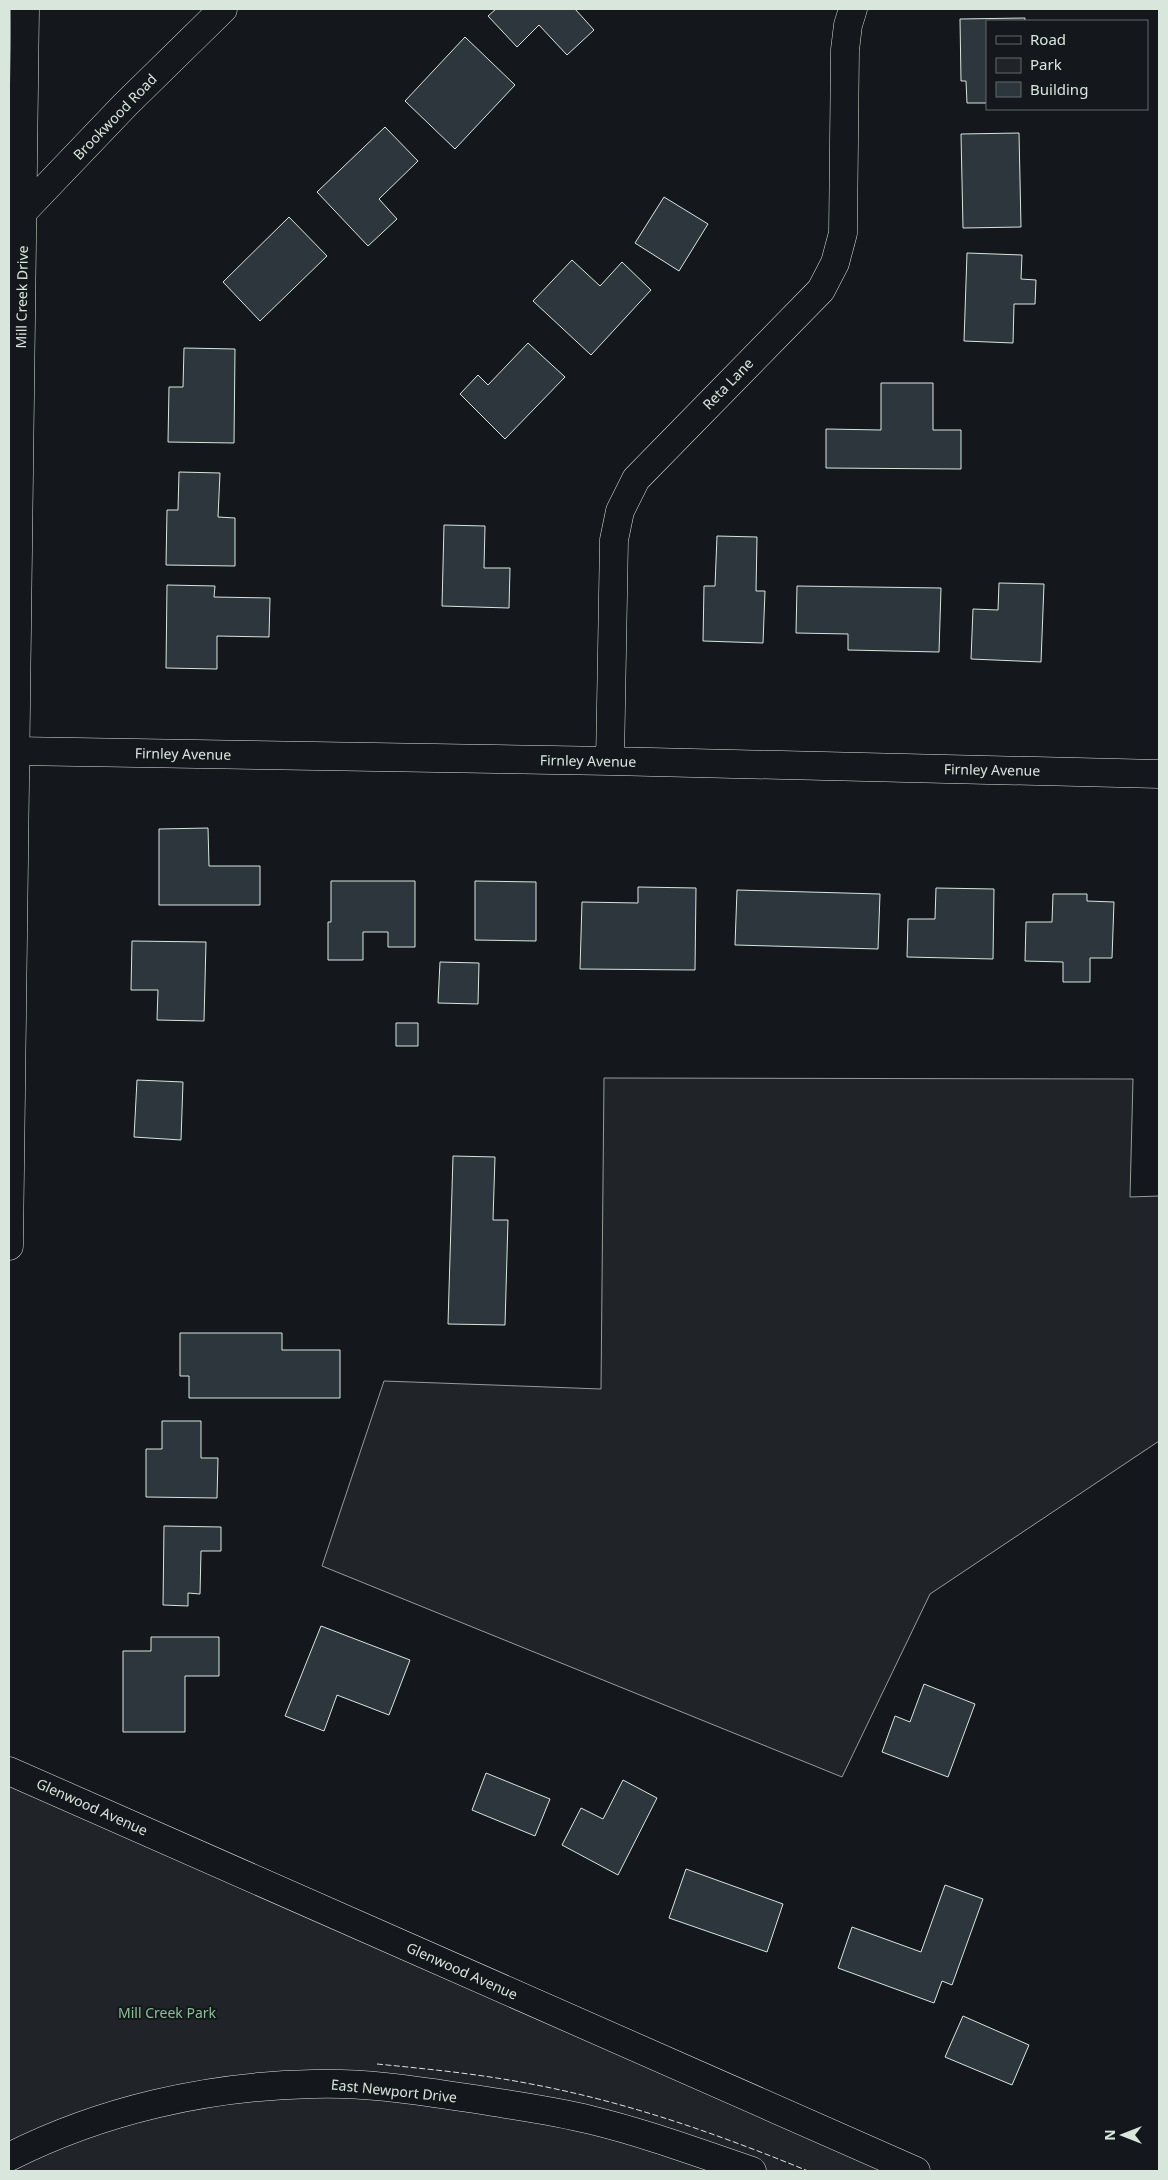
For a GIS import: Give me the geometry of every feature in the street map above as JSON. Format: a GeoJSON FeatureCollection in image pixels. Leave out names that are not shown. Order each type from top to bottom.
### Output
{"type":"FeatureCollection","features":[{"type":"Feature","properties":{"kind":"street","name":"Mill Creek Drive"},"geometry":{"type":"LineString","coordinates":[[9,1246],[16,751],[16,219],[25,9]]}},
{"type":"Feature","properties":{"kind":"street","name":"Brookwood Road"},"geometry":{"type":"LineString","coordinates":[[16,219],[125,105],[223,9]]}},
{"type":"Feature","properties":{"kind":"street","name":"Reta Lane"},"geometry":{"type":"LineString","coordinates":[[610,761],[614,540],[620,510],[636,478],[821,290],[836,264],[843,233],[844,50],[853,9]]}},
{"type":"Feature","properties":{"kind":"street","name":"Firnley Avenue"},"geometry":{"type":"LineString","coordinates":[[16,751],[610,761],[1159,774]]}},
{"type":"Feature","properties":{"kind":"street","name":"Glenwood Avenue"},"geometry":{"type":"LineString","coordinates":[[9,1771],[916,2171]]}},
{"type":"Feature","properties":{"kind":"street","name":"East Newport Drive"},"geometry":{"type":"LineString","coordinates":[[9,2157],[40,2142],[109,2115],[184,2098],[250,2088],[313,2084],[378,2086],[440,2094],[590,2120],[663,2140],[752,2171]]}},
{"type":"Feature","properties":{"kind":"green space"},"geometry":{"type":"Polygon","coordinates":[[[604,1078],[1133,1079],[1130,1197],[1159,1196],[1159,1441],[930,1594],[842,1777],[322,1566],[384,1381],[601,1389],[604,1078]]]}},
{"type":"Feature","properties":{"kind":"green space","name":"Mill Creek Park"},"geometry":{"type":"Polygon","coordinates":[[[9,1771],[916,2171],[9,2171],[9,1771]]]}},
{"type":"Feature","properties":{"kind":"building"},"geometry":{"type":"Polygon","coordinates":[[[496,9],[575,9],[594,30],[567,55],[539,25],[517,47],[488,16],[496,9]]]}},
{"type":"Feature","properties":{"kind":"building"},"geometry":{"type":"Polygon","coordinates":[[[1025,18],[1025,20],[986,20],[986,103],[967,103],[966,81],[961,81],[960,19],[1025,18]]]}},
{"type":"Feature","properties":{"kind":"building"},"geometry":{"type":"Polygon","coordinates":[[[465,37],[515,85],[455,149],[405,101],[465,37]]]}},
{"type":"Feature","properties":{"kind":"building"},"geometry":{"type":"Polygon","coordinates":[[[385,127],[418,161],[379,199],[397,219],[368,246],[317,192],[385,127]]]}},
{"type":"Feature","properties":{"kind":"building"},"geometry":{"type":"Polygon","coordinates":[[[1019,133],[1021,227],[963,228],[961,134],[1019,133]]]}},
{"type":"Feature","properties":{"kind":"building"},"geometry":{"type":"Polygon","coordinates":[[[664,197],[708,224],[679,271],[635,243],[664,197]]]}},
{"type":"Feature","properties":{"kind":"building"},"geometry":{"type":"Polygon","coordinates":[[[289,217],[327,256],[260,321],[223,282],[289,217]]]}},
{"type":"Feature","properties":{"kind":"building"},"geometry":{"type":"Polygon","coordinates":[[[967,253],[1022,255],[1021,279],[1036,280],[1035,304],[1014,304],[1013,343],[964,341],[967,253]]]}},
{"type":"Feature","properties":{"kind":"building"},"geometry":{"type":"Polygon","coordinates":[[[572,260],[600,286],[622,262],[651,290],[591,355],[533,301],[572,260]]]}},
{"type":"Feature","properties":{"kind":"building"},"geometry":{"type":"Polygon","coordinates":[[[528,343],[565,377],[505,439],[460,394],[478,375],[488,385],[528,343]]]}},
{"type":"Feature","properties":{"kind":"building"},"geometry":{"type":"Polygon","coordinates":[[[184,348],[235,349],[234,443],[168,442],[169,387],[183,387],[184,348]]]}},
{"type":"Feature","properties":{"kind":"building"},"geometry":{"type":"Polygon","coordinates":[[[881,383],[933,383],[933,430],[961,430],[961,469],[826,468],[826,429],[881,430],[881,383]]]}},
{"type":"Feature","properties":{"kind":"building"},"geometry":{"type":"Polygon","coordinates":[[[179,472],[220,473],[218,517],[235,518],[235,566],[166,565],[167,510],[178,510],[179,472]]]}},
{"type":"Feature","properties":{"kind":"building"},"geometry":{"type":"Polygon","coordinates":[[[444,525],[485,526],[484,568],[510,568],[509,608],[442,606],[444,525]]]}},
{"type":"Feature","properties":{"kind":"building"},"geometry":{"type":"Polygon","coordinates":[[[717,536],[757,537],[756,591],[765,591],[763,643],[703,641],[704,586],[715,586],[717,536]]]}},
{"type":"Feature","properties":{"kind":"building"},"geometry":{"type":"Polygon","coordinates":[[[999,583],[1044,584],[1041,662],[971,659],[973,609],[998,610],[999,583]]]}},
{"type":"Feature","properties":{"kind":"building"},"geometry":{"type":"Polygon","coordinates":[[[167,585],[215,586],[214,597],[270,598],[269,637],[217,636],[217,669],[166,668],[167,585]]]}},
{"type":"Feature","properties":{"kind":"building"},"geometry":{"type":"Polygon","coordinates":[[[797,586],[941,588],[939,652],[848,650],[848,634],[796,633],[797,586]]]}},
{"type":"Feature","properties":{"kind":"building"},"geometry":{"type":"Polygon","coordinates":[[[208,828],[209,866],[260,866],[260,905],[159,905],[159,829],[208,828]]]}},
{"type":"Feature","properties":{"kind":"building"},"geometry":{"type":"Polygon","coordinates":[[[331,881],[415,881],[415,947],[388,947],[388,932],[363,932],[363,960],[328,960],[328,922],[331,922],[331,881]]]}},
{"type":"Feature","properties":{"kind":"building"},"geometry":{"type":"Polygon","coordinates":[[[475,881],[536,882],[536,941],[475,940],[475,881]]]}},
{"type":"Feature","properties":{"kind":"building"},"geometry":{"type":"Polygon","coordinates":[[[638,887],[696,888],[695,970],[580,969],[582,902],[638,903],[638,887]]]}},
{"type":"Feature","properties":{"kind":"building"},"geometry":{"type":"Polygon","coordinates":[[[936,888],[994,889],[993,959],[907,957],[908,919],[935,919],[936,888]]]}},
{"type":"Feature","properties":{"kind":"building"},"geometry":{"type":"Polygon","coordinates":[[[737,890],[880,894],[878,949],[735,945],[737,890]]]}},
{"type":"Feature","properties":{"kind":"building"},"geometry":{"type":"Polygon","coordinates":[[[1053,894],[1087,894],[1087,901],[1114,902],[1112,958],[1090,958],[1090,982],[1063,982],[1063,962],[1025,961],[1026,922],[1052,922],[1053,894]]]}},
{"type":"Feature","properties":{"kind":"building"},"geometry":{"type":"Polygon","coordinates":[[[132,941],[206,942],[204,1021],[157,1020],[158,990],[131,990],[132,941]]]}},
{"type":"Feature","properties":{"kind":"building"},"geometry":{"type":"Polygon","coordinates":[[[440,962],[479,963],[478,1004],[438,1003],[440,962]]]}},
{"type":"Feature","properties":{"kind":"building"},"geometry":{"type":"Polygon","coordinates":[[[396,1023],[418,1023],[418,1046],[396,1046],[396,1023]]]}},
{"type":"Feature","properties":{"kind":"building"},"geometry":{"type":"Polygon","coordinates":[[[137,1080],[183,1082],[181,1140],[134,1137],[137,1080]]]}},
{"type":"Feature","properties":{"kind":"building"},"geometry":{"type":"Polygon","coordinates":[[[453,1156],[495,1157],[493,1220],[508,1220],[505,1325],[448,1324],[453,1156]]]}},
{"type":"Feature","properties":{"kind":"building"},"geometry":{"type":"Polygon","coordinates":[[[180,1333],[282,1333],[282,1350],[340,1350],[340,1398],[189,1398],[189,1376],[180,1376],[180,1333]]]}},
{"type":"Feature","properties":{"kind":"building"},"geometry":{"type":"Polygon","coordinates":[[[162,1421],[201,1421],[201,1458],[218,1458],[217,1498],[146,1497],[146,1449],[162,1449],[162,1421]]]}},
{"type":"Feature","properties":{"kind":"building"},"geometry":{"type":"Polygon","coordinates":[[[164,1526],[221,1527],[221,1551],[201,1551],[200,1594],[188,1593],[188,1606],[163,1605],[164,1526]]]}},
{"type":"Feature","properties":{"kind":"building"},"geometry":{"type":"Polygon","coordinates":[[[321,1626],[410,1660],[389,1715],[337,1695],[324,1731],[285,1716],[321,1626]]]}},
{"type":"Feature","properties":{"kind":"building"},"geometry":{"type":"Polygon","coordinates":[[[151,1637],[219,1637],[219,1676],[185,1676],[185,1732],[123,1732],[123,1651],[151,1651],[151,1637]]]}},
{"type":"Feature","properties":{"kind":"building"},"geometry":{"type":"Polygon","coordinates":[[[924,1684],[975,1704],[948,1777],[882,1752],[895,1716],[910,1722],[924,1684]]]}},
{"type":"Feature","properties":{"kind":"building"},"geometry":{"type":"Polygon","coordinates":[[[486,1773],[550,1799],[535,1836],[472,1810],[486,1773]]]}},
{"type":"Feature","properties":{"kind":"building"},"geometry":{"type":"Polygon","coordinates":[[[623,1780],[657,1798],[618,1875],[562,1845],[581,1808],[603,1819],[623,1780]]]}},
{"type":"Feature","properties":{"kind":"building"},"geometry":{"type":"Polygon","coordinates":[[[686,1869],[783,1904],[767,1952],[669,1918],[686,1869]]]}},
{"type":"Feature","properties":{"kind":"building"},"geometry":{"type":"Polygon","coordinates":[[[945,1885],[983,1899],[952,1985],[942,1981],[934,2003],[838,1968],[852,1927],[921,1952],[945,1885]]]}},
{"type":"Feature","properties":{"kind":"building"},"geometry":{"type":"Polygon","coordinates":[[[963,2016],[1029,2045],[1012,2085],[945,2057],[963,2016]]]}},
{"type":"Feature","properties":{"kind":"fence"},"geometry":{"type":"LineString","coordinates":[[377,2064],[493,2077],[567,2091],[672,2120],[808,2171]]}}]}
